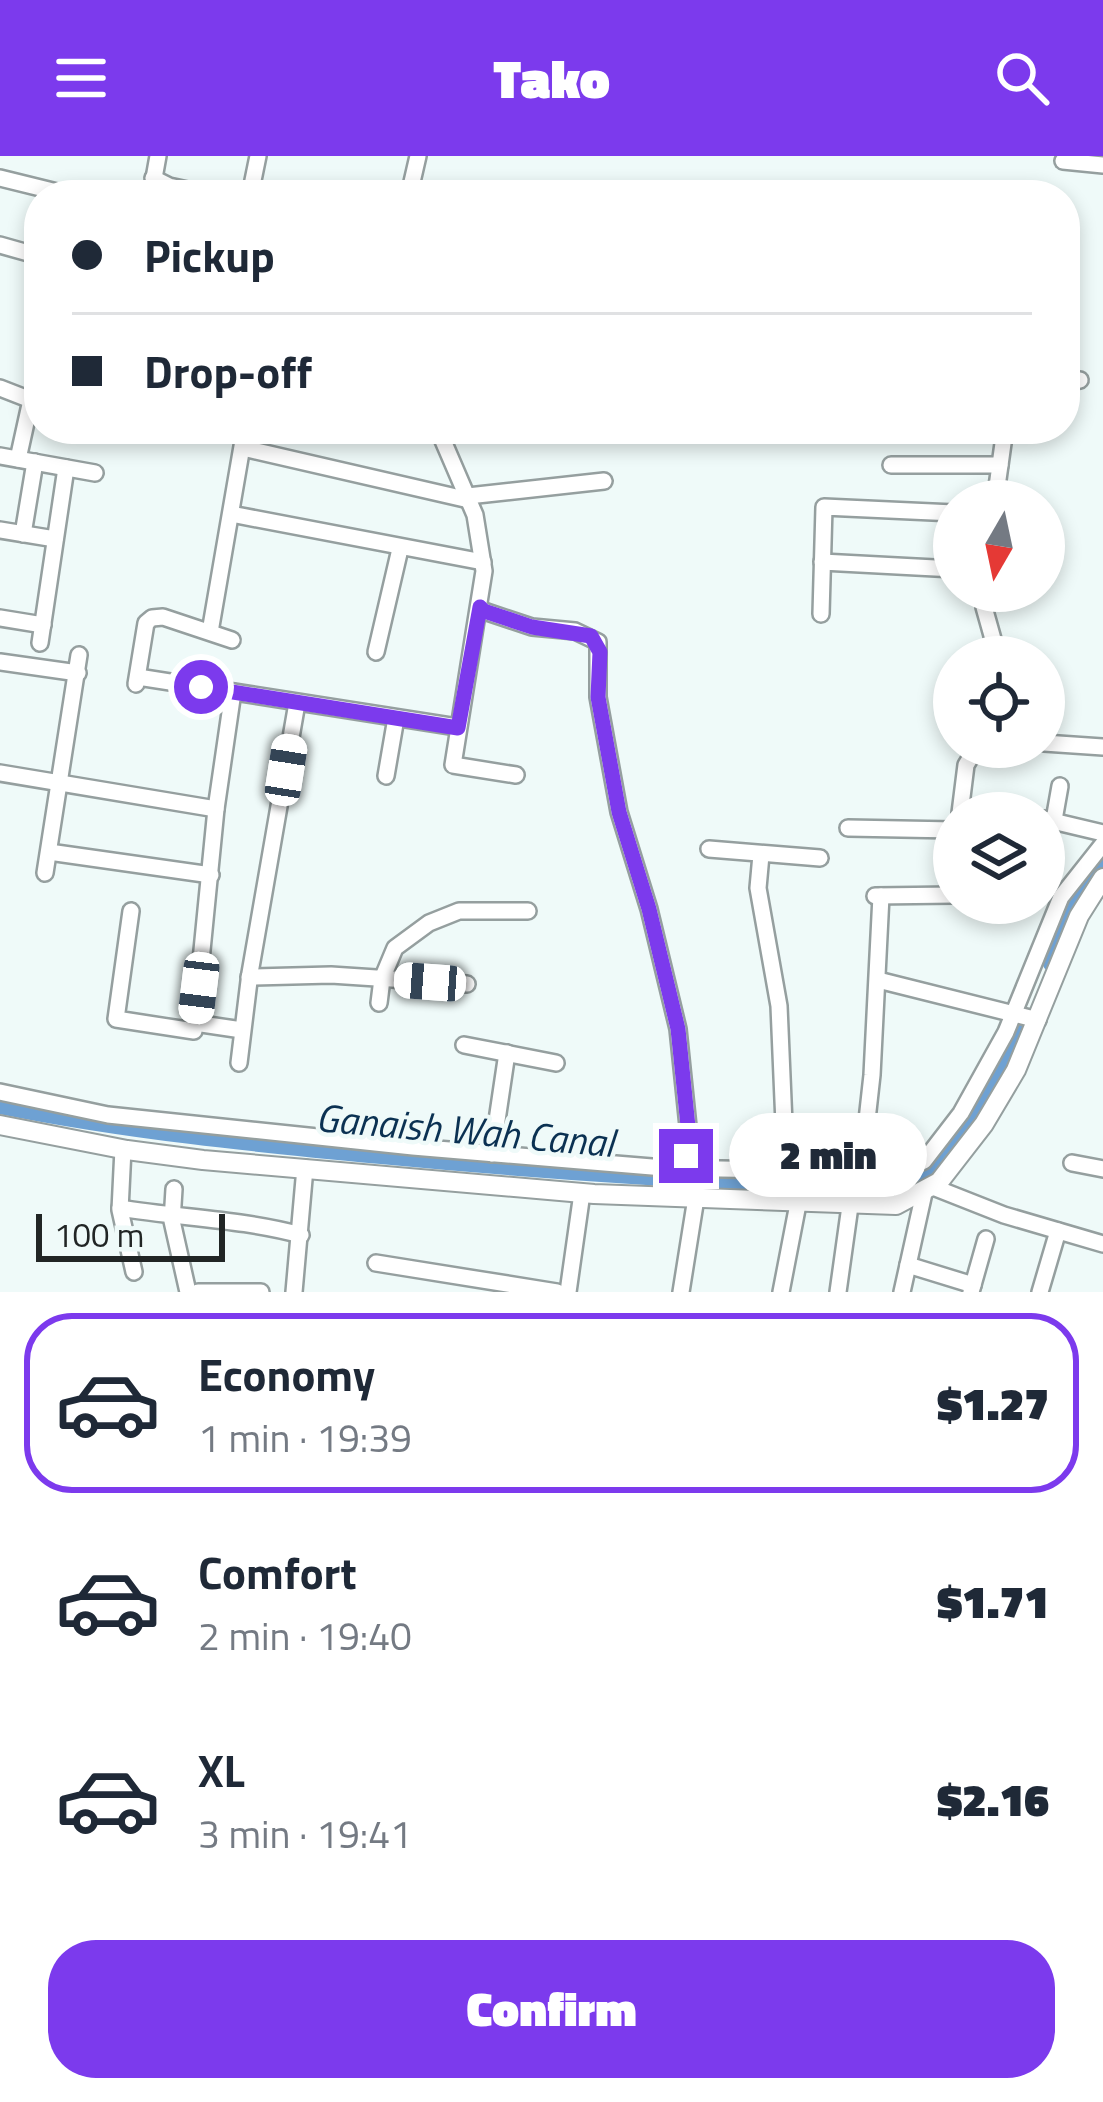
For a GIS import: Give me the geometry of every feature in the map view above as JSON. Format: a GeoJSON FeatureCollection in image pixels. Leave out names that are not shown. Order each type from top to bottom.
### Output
{"type":"FeatureCollection","features":[{"type":"Feature","properties":{"kind":"street"},"geometry":{"type":"LineString","coordinates":[[1063,161],[1103,165]]}},
{"type":"Feature","properties":{"kind":"street"},"geometry":{"type":"LineString","coordinates":[[23,534],[29,444]]}},
{"type":"Feature","properties":{"kind":"street"},"geometry":{"type":"LineString","coordinates":[[210,632],[243,444]]}},
{"type":"Feature","properties":{"kind":"street"},"geometry":{"type":"LineString","coordinates":[[445,444],[469,498],[484,562],[453,765],[516,775]]}},
{"type":"Feature","properties":{"kind":"street"},"geometry":{"type":"LineString","coordinates":[[998,480],[1003,444]]}},
{"type":"Feature","properties":{"kind":"street"},"geometry":{"type":"LineString","coordinates":[[243,448],[469,498],[604,481]]}},
{"type":"Feature","properties":{"kind":"street"},"geometry":{"type":"LineString","coordinates":[[0,456],[95,473]]}},
{"type":"Feature","properties":{"kind":"street"},"geometry":{"type":"LineString","coordinates":[[891,465],[1000,465]]}},
{"type":"Feature","properties":{"kind":"street"},"geometry":{"type":"LineString","coordinates":[[40,644],[66,468]]}},
{"type":"Feature","properties":{"kind":"street"},"geometry":{"type":"LineString","coordinates":[[821,614],[824,507],[933,512]]}},
{"type":"Feature","properties":{"kind":"street"},"geometry":{"type":"LineString","coordinates":[[231,514],[484,562]]}},
{"type":"Feature","properties":{"kind":"street"},"geometry":{"type":"LineString","coordinates":[[0,530],[55,539]]}},
{"type":"Feature","properties":{"kind":"street"},"geometry":{"type":"LineString","coordinates":[[376,652],[400,549]]}},
{"type":"Feature","properties":{"kind":"street"},"geometry":{"type":"LineString","coordinates":[[822,562],[933,568]]}},
{"type":"Feature","properties":{"kind":"street"},"geometry":{"type":"LineString","coordinates":[[480,607],[532,627],[575,631],[598,642],[598,697],[619,812],[678,1029],[689,1136],[686,1156],[691,1167]]}},
{"type":"Feature","properties":{"kind":"street"},"geometry":{"type":"LineString","coordinates":[[232,640],[163,617],[152,618],[146,623],[137,681],[458,728]]}},
{"type":"Feature","properties":{"kind":"street"},"geometry":{"type":"LineString","coordinates":[[0,618],[43,625]]}},
{"type":"Feature","properties":{"kind":"street"},"geometry":{"type":"LineString","coordinates":[[0,662],[79,664],[45,873]]}},
{"type":"Feature","properties":{"kind":"street"},"geometry":{"type":"LineString","coordinates":[[131,911],[116,1018],[194,1031],[233,692]]}},
{"type":"Feature","properties":{"kind":"street"},"geometry":{"type":"LineString","coordinates":[[238,1063],[297,703]]}},
{"type":"Feature","properties":{"kind":"street"},"geometry":{"type":"LineString","coordinates":[[386,776],[396,718]]}},
{"type":"Feature","properties":{"kind":"street"},"geometry":{"type":"LineString","coordinates":[[1065,744],[1103,747]]}},
{"type":"Feature","properties":{"kind":"street"},"geometry":{"type":"LineString","coordinates":[[0,773],[216,809]]}},
{"type":"Feature","properties":{"kind":"street"},"geometry":{"type":"LineString","coordinates":[[1058,792],[1060,786]]}},
{"type":"Feature","properties":{"kind":"street"},"geometry":{"type":"LineString","coordinates":[[1065,824],[1103,833]]}},
{"type":"Feature","properties":{"kind":"street"},"geometry":{"type":"LineString","coordinates":[[848,828],[933,830]]}},
{"type":"Feature","properties":{"kind":"street"},"geometry":{"type":"LineString","coordinates":[[1065,892],[1103,844]]}},
{"type":"Feature","properties":{"kind":"street"},"geometry":{"type":"LineString","coordinates":[[709,849],[820,858]]}},
{"type":"Feature","properties":{"kind":"street"},"geometry":{"type":"LineString","coordinates":[[49,852],[211,875]]}},
{"type":"Feature","properties":{"kind":"street"},"geometry":{"type":"LineString","coordinates":[[760,855],[758,888],[779,1006],[787,1173],[794,1198],[781,1292]]}},
{"type":"Feature","properties":{"kind":"street"},"geometry":{"type":"LineString","coordinates":[[0,1092],[131,1118],[492,1154],[787,1173],[900,1172],[925,1161],[961,1113],[1027,1016],[1103,878]]}},
{"type":"Feature","properties":{"kind":"street"},"geometry":{"type":"LineString","coordinates":[[861,1174],[878,980],[877,896],[933,895]]}},
{"type":"Feature","properties":{"kind":"street"},"geometry":{"type":"LineString","coordinates":[[379,1004],[382,979],[395,948],[429,923],[459,911],[528,910]]}},
{"type":"Feature","properties":{"kind":"street"},"geometry":{"type":"LineString","coordinates":[[902,1292],[929,1190],[984,1124],[1016,1070],[1055,924]]}},
{"type":"Feature","properties":{"kind":"street"},"geometry":{"type":"LineString","coordinates":[[249,977],[467,984]]}},
{"type":"Feature","properties":{"kind":"street"},"geometry":{"type":"LineString","coordinates":[[878,980],[1027,1016]]}},
{"type":"Feature","properties":{"kind":"street"},"geometry":{"type":"LineString","coordinates":[[96,1010],[116,1013]]}},
{"type":"Feature","properties":{"kind":"street"},"geometry":{"type":"LineString","coordinates":[[195,1023],[242,1030]]}},
{"type":"Feature","properties":{"kind":"street"},"geometry":{"type":"LineString","coordinates":[[464,1045],[556,1063]]}},
{"type":"Feature","properties":{"kind":"street"},"geometry":{"type":"LineString","coordinates":[[492,1154],[507,1053]]}},
{"type":"Feature","properties":{"kind":"street"},"geometry":{"type":"LineString","coordinates":[[0,1125],[123,1149],[582,1193],[794,1198],[850,1206],[896,1205],[929,1190],[1103,1244]]}},
{"type":"Feature","properties":{"kind":"street"},"geometry":{"type":"LineString","coordinates":[[123,1149],[120,1208],[134,1272]]}},
{"type":"Feature","properties":{"kind":"street"},"geometry":{"type":"LineString","coordinates":[[1072,1163],[1103,1169]]}},
{"type":"Feature","properties":{"kind":"street"},"geometry":{"type":"LineString","coordinates":[[294,1292],[305,1168]]}},
{"type":"Feature","properties":{"kind":"street"},"geometry":{"type":"LineString","coordinates":[[174,1189],[178,1262],[188,1292]]}},
{"type":"Feature","properties":{"kind":"street"},"geometry":{"type":"LineString","coordinates":[[568,1292],[582,1193]]}},
{"type":"Feature","properties":{"kind":"street"},"geometry":{"type":"LineString","coordinates":[[681,1292],[696,1198]]}},
{"type":"Feature","properties":{"kind":"street"},"geometry":{"type":"LineString","coordinates":[[838,1292],[850,1206]]}},
{"type":"Feature","properties":{"kind":"street"},"geometry":{"type":"LineString","coordinates":[[120,1208],[235,1221],[301,1235]]}},
{"type":"Feature","properties":{"kind":"street"},"geometry":{"type":"LineString","coordinates":[[1040,1292],[1058,1231]]}},
{"type":"Feature","properties":{"kind":"street"},"geometry":{"type":"LineString","coordinates":[[908,1265],[972,1289],[986,1239]]}},
{"type":"Feature","properties":{"kind":"street"},"geometry":{"type":"LineString","coordinates":[[376,1263],[557,1292]]}},
{"type":"Feature","properties":{"kind":"street"},"geometry":{"type":"LineString","coordinates":[[198,1292],[261,1292]]}},
{"type":"Feature","properties":{"kind":"waterway","name":"Ganaish Wah Canal"},"geometry":{"type":"LineString","coordinates":[[1050,964],[1072,905],[1103,863]]}},
{"type":"Feature","properties":{"kind":"waterway","name":"Ganaish Wah Canal"},"geometry":{"type":"LineString","coordinates":[[0,1107],[189,1137],[440,1162],[677,1180],[880,1185],[921,1176],[950,1150],[997,1080],[1028,1018]]}},
{"type":"Feature","properties":{"kind":"route"},"geometry":{"type":"LineString","coordinates":[[201,687],[458,728],[480,607],[532,627],[575,631],[598,642],[598,697],[619,812],[678,1029],[689,1136],[686,1156]]}}]}
